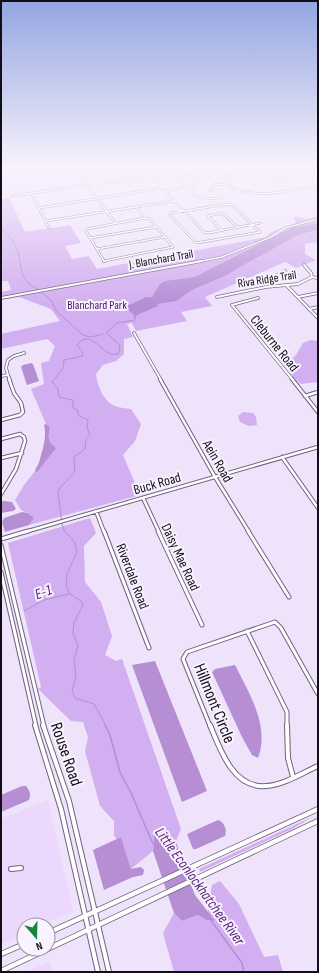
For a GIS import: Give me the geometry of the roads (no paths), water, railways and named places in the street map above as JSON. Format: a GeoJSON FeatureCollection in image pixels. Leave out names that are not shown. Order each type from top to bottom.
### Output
{"type":"FeatureCollection","features":[{"type":"Feature","properties":{"kind":"main road"},"geometry":{"type":"LineString","coordinates":[[56,929],[318,809]]}},
{"type":"Feature","properties":{"kind":"main road"},"geometry":{"type":"LineString","coordinates":[[1,971],[89,931],[318,821]]}},
{"type":"Feature","properties":{"kind":"main road"},"geometry":{"type":"LineString","coordinates":[[1,954],[16,947]]}},
{"type":"Feature","properties":{"kind":"street"},"geometry":{"type":"LineString","coordinates":[[42,213],[49,228]]}},
{"type":"Feature","properties":{"kind":"street"},"geometry":{"type":"LineString","coordinates":[[46,221],[92,213]]}},
{"type":"Feature","properties":{"kind":"street"},"geometry":{"type":"LineString","coordinates":[[108,213],[115,223]]}},
{"type":"Feature","properties":{"kind":"street"},"geometry":{"type":"LineString","coordinates":[[141,213],[145,218]]}},
{"type":"Feature","properties":{"kind":"street"},"geometry":{"type":"LineString","coordinates":[[173,213],[170,214],[196,243],[260,232],[241,213]]}},
{"type":"Feature","properties":{"kind":"street"},"geometry":{"type":"LineString","coordinates":[[186,213],[205,232],[260,223]]}},
{"type":"Feature","properties":{"kind":"street"},"geometry":{"type":"LineString","coordinates":[[218,213],[208,216],[221,230]]}},
{"type":"Feature","properties":{"kind":"street"},"geometry":{"type":"LineString","coordinates":[[222,213],[237,227]]}},
{"type":"Feature","properties":{"kind":"street"},"geometry":{"type":"LineString","coordinates":[[145,218],[150,219],[172,248],[104,261],[86,231],[86,229],[145,218]]}},
{"type":"Feature","properties":{"kind":"street","name":"J. Blanchard Trail"},"geometry":{"type":"LineString","coordinates":[[1,298],[224,257],[271,236],[285,228],[318,219]]}},
{"type":"Feature","properties":{"kind":"street"},"geometry":{"type":"LineString","coordinates":[[90,238],[157,227]]}},
{"type":"Feature","properties":{"kind":"street"},"geometry":{"type":"LineString","coordinates":[[97,249],[165,237]]}},
{"type":"Feature","properties":{"kind":"street"},"geometry":{"type":"LineString","coordinates":[[304,265],[311,273],[312,278]]}},
{"type":"Feature","properties":{"kind":"street"},"geometry":{"type":"LineString","coordinates":[[273,286],[268,279],[285,271]]}},
{"type":"Feature","properties":{"kind":"street","name":"Riva Ridge Trail"},"geometry":{"type":"LineString","coordinates":[[217,297],[273,286],[287,286],[306,282],[312,278],[318,278]]}},
{"type":"Feature","properties":{"kind":"street"},"geometry":{"type":"LineString","coordinates":[[287,286],[318,318]]}},
{"type":"Feature","properties":{"kind":"street"},"geometry":{"type":"LineString","coordinates":[[298,297],[318,293]]}},
{"type":"Feature","properties":{"kind":"street","name":"Cleburne Road"},"geometry":{"type":"LineString","coordinates":[[258,298],[232,305],[318,412]]}},
{"type":"Feature","properties":{"kind":"street"},"geometry":{"type":"LineString","coordinates":[[309,309],[318,307]]}},
{"type":"Feature","properties":{"kind":"street","name":"Aein Road"},"geometry":{"type":"LineString","coordinates":[[134,333],[215,477],[289,597]]}},
{"type":"Feature","properties":{"kind":"street"},"geometry":{"type":"LineString","coordinates":[[1,420],[20,415],[23,412],[21,403],[14,394],[6,368],[8,360],[14,356],[24,354]]}},
{"type":"Feature","properties":{"kind":"street"},"geometry":{"type":"LineString","coordinates":[[1,376],[8,375]]}},
{"type":"Feature","properties":{"kind":"street"},"geometry":{"type":"LineString","coordinates":[[305,396],[318,392]]}},
{"type":"Feature","properties":{"kind":"street"},"geometry":{"type":"LineString","coordinates":[[1,439],[22,435],[25,442],[17,470],[10,483],[1,494]]}},
{"type":"Feature","properties":{"kind":"street","name":"Buck Road"},"geometry":{"type":"LineString","coordinates":[[1,539],[318,447]]}},
{"type":"Feature","properties":{"kind":"street"},"geometry":{"type":"LineString","coordinates":[[1,458],[22,453]]}},
{"type":"Feature","properties":{"kind":"street"},"geometry":{"type":"LineString","coordinates":[[282,457],[318,508]]}},
{"type":"Feature","properties":{"kind":"street","name":"Daisy Mae Road"},"geometry":{"type":"LineString","coordinates":[[143,498],[202,625]]}},
{"type":"Feature","properties":{"kind":"street","name":"Riverdale Road"},"geometry":{"type":"LineString","coordinates":[[96,511],[149,648]]}},
{"type":"Feature","properties":{"kind":"street","name":"Rouse Road"},"geometry":{"type":"LineString","coordinates":[[1,545],[42,721],[69,801],[109,972]]}},
{"type":"Feature","properties":{"kind":"street","name":"Rouse Road"},"geometry":{"type":"LineString","coordinates":[[1,572],[35,724],[56,789],[98,972]]}},
{"type":"Feature","properties":{"kind":"street","name":"Hillmont Circle"},"geometry":{"type":"LineString","coordinates":[[318,694],[278,624],[274,622],[187,652],[184,655],[184,663],[222,757],[237,777],[245,783],[265,787],[275,785],[318,766]]}},
{"type":"Feature","properties":{"kind":"street"},"geometry":{"type":"LineString","coordinates":[[247,631],[287,712],[288,758],[293,777]]}},
{"type":"Feature","properties":{"kind":"street"},"geometry":{"type":"LineString","coordinates":[[35,724],[42,721]]}},
{"type":"Feature","properties":{"kind":"street"},"geometry":{"type":"LineString","coordinates":[[11,869],[21,868]]}},
{"type":"Feature","properties":{"kind":"waterway"},"geometry":{"type":"LineString","coordinates":[[1,228],[14,243],[23,276],[32,286],[40,290]]}},
{"type":"Feature","properties":{"kind":"waterway"},"geometry":{"type":"LineString","coordinates":[[41,292],[51,300],[56,311],[83,335],[91,337],[103,334]]}},
{"type":"Feature","properties":{"kind":"waterway","name":"Little Econlockhatchee River"},"geometry":{"type":"LineString","coordinates":[[106,726],[94,704],[75,698],[72,691],[76,676],[74,660],[78,646],[73,633],[74,623],[83,605],[82,602],[69,593],[66,585],[67,574],[77,552],[75,543],[64,530],[62,524],[58,492],[75,472],[74,457],[85,449],[86,439],[90,435],[87,428],[88,420],[79,416],[77,410],[73,408],[73,400],[59,397],[58,389],[52,382],[63,368],[64,360],[83,356],[82,351],[77,345],[85,339],[93,341],[110,354],[118,354],[120,350],[119,344],[106,333],[117,323],[135,320],[134,316]]}},
{"type":"Feature","properties":{"kind":"waterway","name":"E-1"},"geometry":{"type":"LineString","coordinates":[[24,611],[44,600],[69,594]]}},
{"type":"Feature","properties":{"kind":"waterway","name":"Little Econlockhatchee River"},"geometry":{"type":"LineString","coordinates":[[105,725],[110,735],[120,772],[131,793],[153,844]]}},
{"type":"Feature","properties":{"kind":"waterway","name":"Little Econlockhatchee River"},"geometry":{"type":"LineString","coordinates":[[210,919],[242,963],[244,972]]}},
{"type":"Feature","properties":{"kind":"park label","name":"Blanchard Park"},"geometry":{"type":"Point","coordinates":[97,305]}}]}
